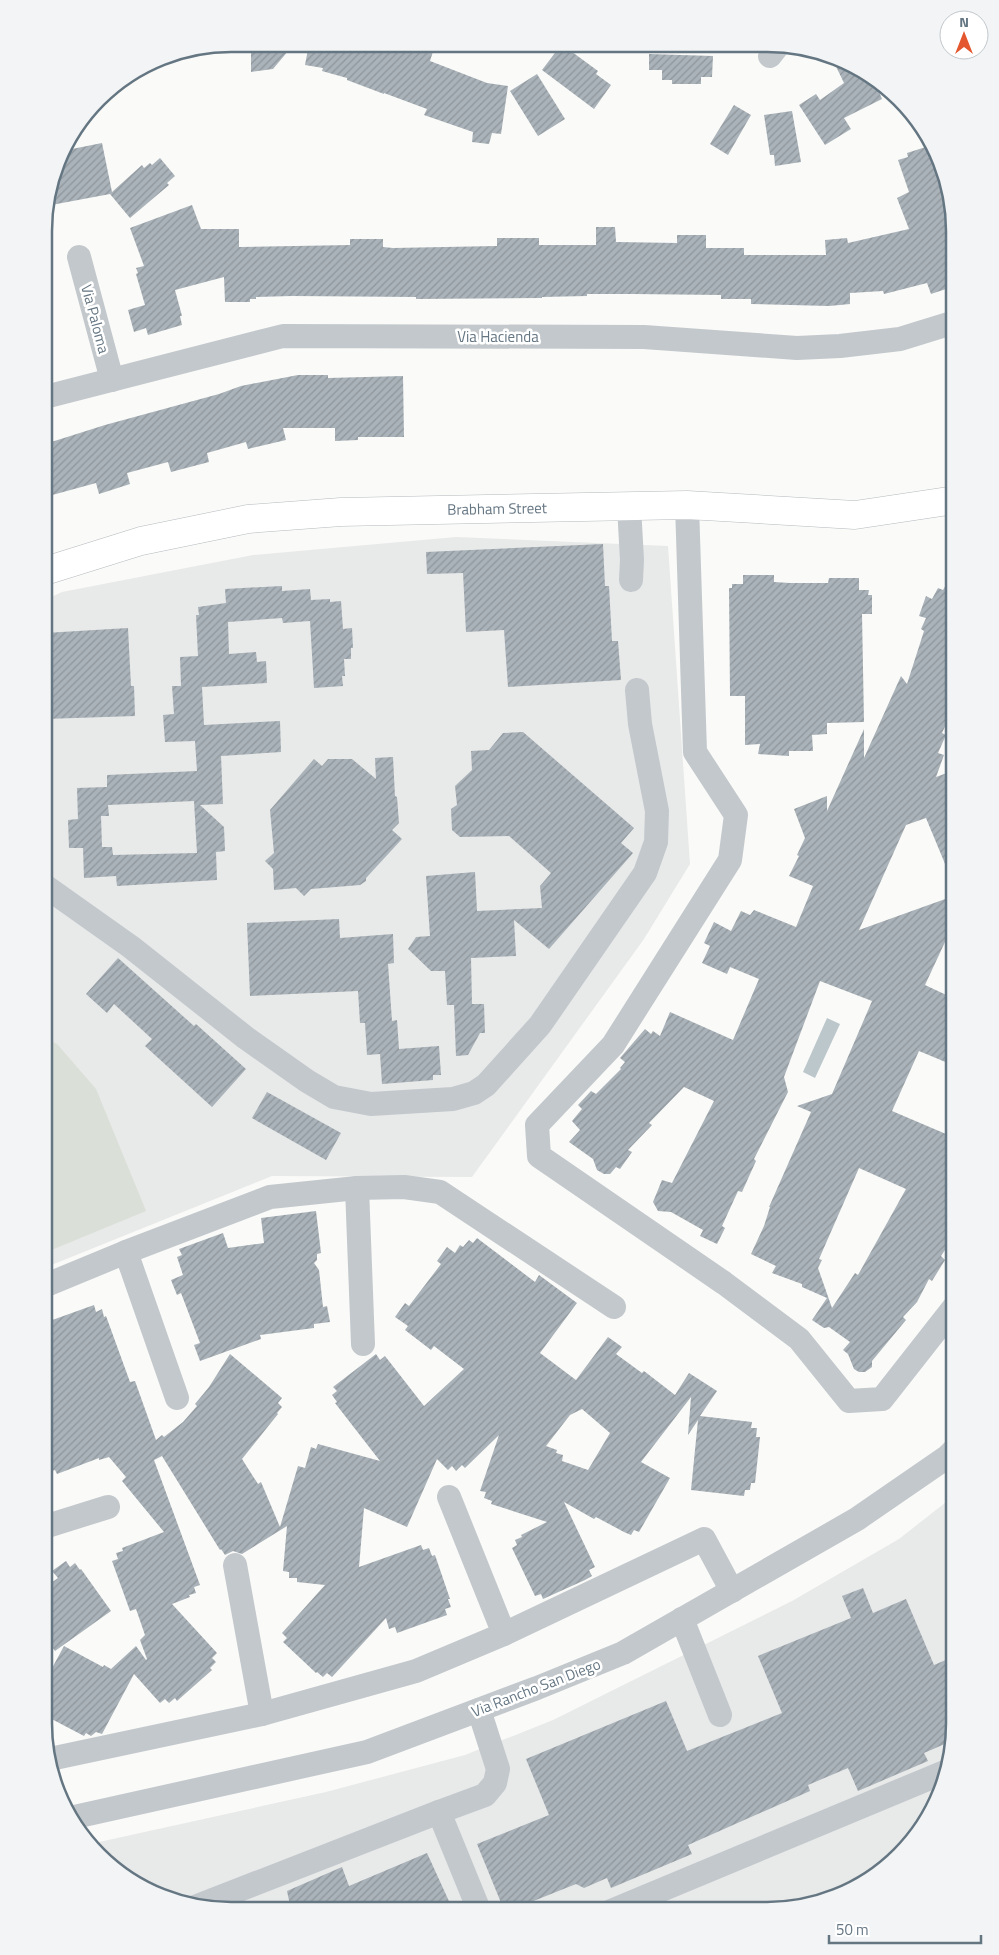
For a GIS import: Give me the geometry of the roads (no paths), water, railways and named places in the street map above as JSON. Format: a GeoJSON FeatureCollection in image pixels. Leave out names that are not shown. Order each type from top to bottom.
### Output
{"type":"FeatureCollection","features":[{"type":"Feature","properties":{"kind":"main road","name":"Brabham Street"},"geometry":{"type":"LineString","coordinates":[[52,569],[141,541],[248,519],[341,512],[687,505],[855,515],[946,501]]}},
{"type":"Feature","properties":{"kind":"street","name":"Via Paloma"},"geometry":{"type":"LineString","coordinates":[[78,257],[112,380]]}},
{"type":"Feature","properties":{"kind":"street","name":"Via Hacienda"},"geometry":{"type":"LineString","coordinates":[[52,395],[283,336],[644,337],[797,348],[840,346],[900,339],[946,325]]}},
{"type":"Feature","properties":{"kind":"street"},"geometry":{"type":"LineString","coordinates":[[687,505],[694,752],[736,816],[730,860],[613,1045],[537,1125],[539,1156],[724,1283],[800,1339],[849,1401],[882,1399],[946,1317]]}},
{"type":"Feature","properties":{"kind":"street"},"geometry":{"type":"LineString","coordinates":[[629,506],[632,560],[631,580]]}},
{"type":"Feature","properties":{"kind":"street"},"geometry":{"type":"LineString","coordinates":[[52,891],[131,947],[269,1054],[307,1081],[334,1097],[370,1104],[453,1099],[474,1093],[486,1085],[540,1025],[645,873],[656,842],[657,811],[640,724],[637,690]]}},
{"type":"Feature","properties":{"kind":"street"},"geometry":{"type":"LineString","coordinates":[[52,1283],[270,1197],[357,1188],[404,1187],[440,1192],[614,1306]]}},
{"type":"Feature","properties":{"kind":"street"},"geometry":{"type":"LineString","coordinates":[[357,1188],[363,1344]]}},
{"type":"Feature","properties":{"kind":"street"},"geometry":{"type":"LineString","coordinates":[[126,1252],[177,1398]]}},
{"type":"Feature","properties":{"kind":"street","name":"Via Rancho San Diego"},"geometry":{"type":"LineString","coordinates":[[78,1816],[367,1752],[623,1654],[857,1520],[946,1462]]}},
{"type":"Feature","properties":{"kind":"street"},"geometry":{"type":"LineString","coordinates":[[449,1497],[504,1634]]}},
{"type":"Feature","properties":{"kind":"street"},"geometry":{"type":"LineString","coordinates":[[52,1524],[108,1507]]}},
{"type":"Feature","properties":{"kind":"street"},"geometry":{"type":"LineString","coordinates":[[56,1758],[262,1714],[416,1671],[504,1634],[704,1539],[732,1591]]}},
{"type":"Feature","properties":{"kind":"street"},"geometry":{"type":"LineString","coordinates":[[234,1565],[262,1714]]}},
{"type":"Feature","properties":{"kind":"street"},"geometry":{"type":"LineString","coordinates":[[682,1619],[720,1715]]}},
{"type":"Feature","properties":{"kind":"street"},"geometry":{"type":"LineString","coordinates":[[208,1901],[486,1795],[496,1783],[498,1769],[479,1710]]}},
{"type":"Feature","properties":{"kind":"street"},"geometry":{"type":"LineString","coordinates":[[633,1902],[939,1774]]}},
{"type":"Feature","properties":{"kind":"street"},"geometry":{"type":"LineString","coordinates":[[439,1812],[476,1902]]}}]}
